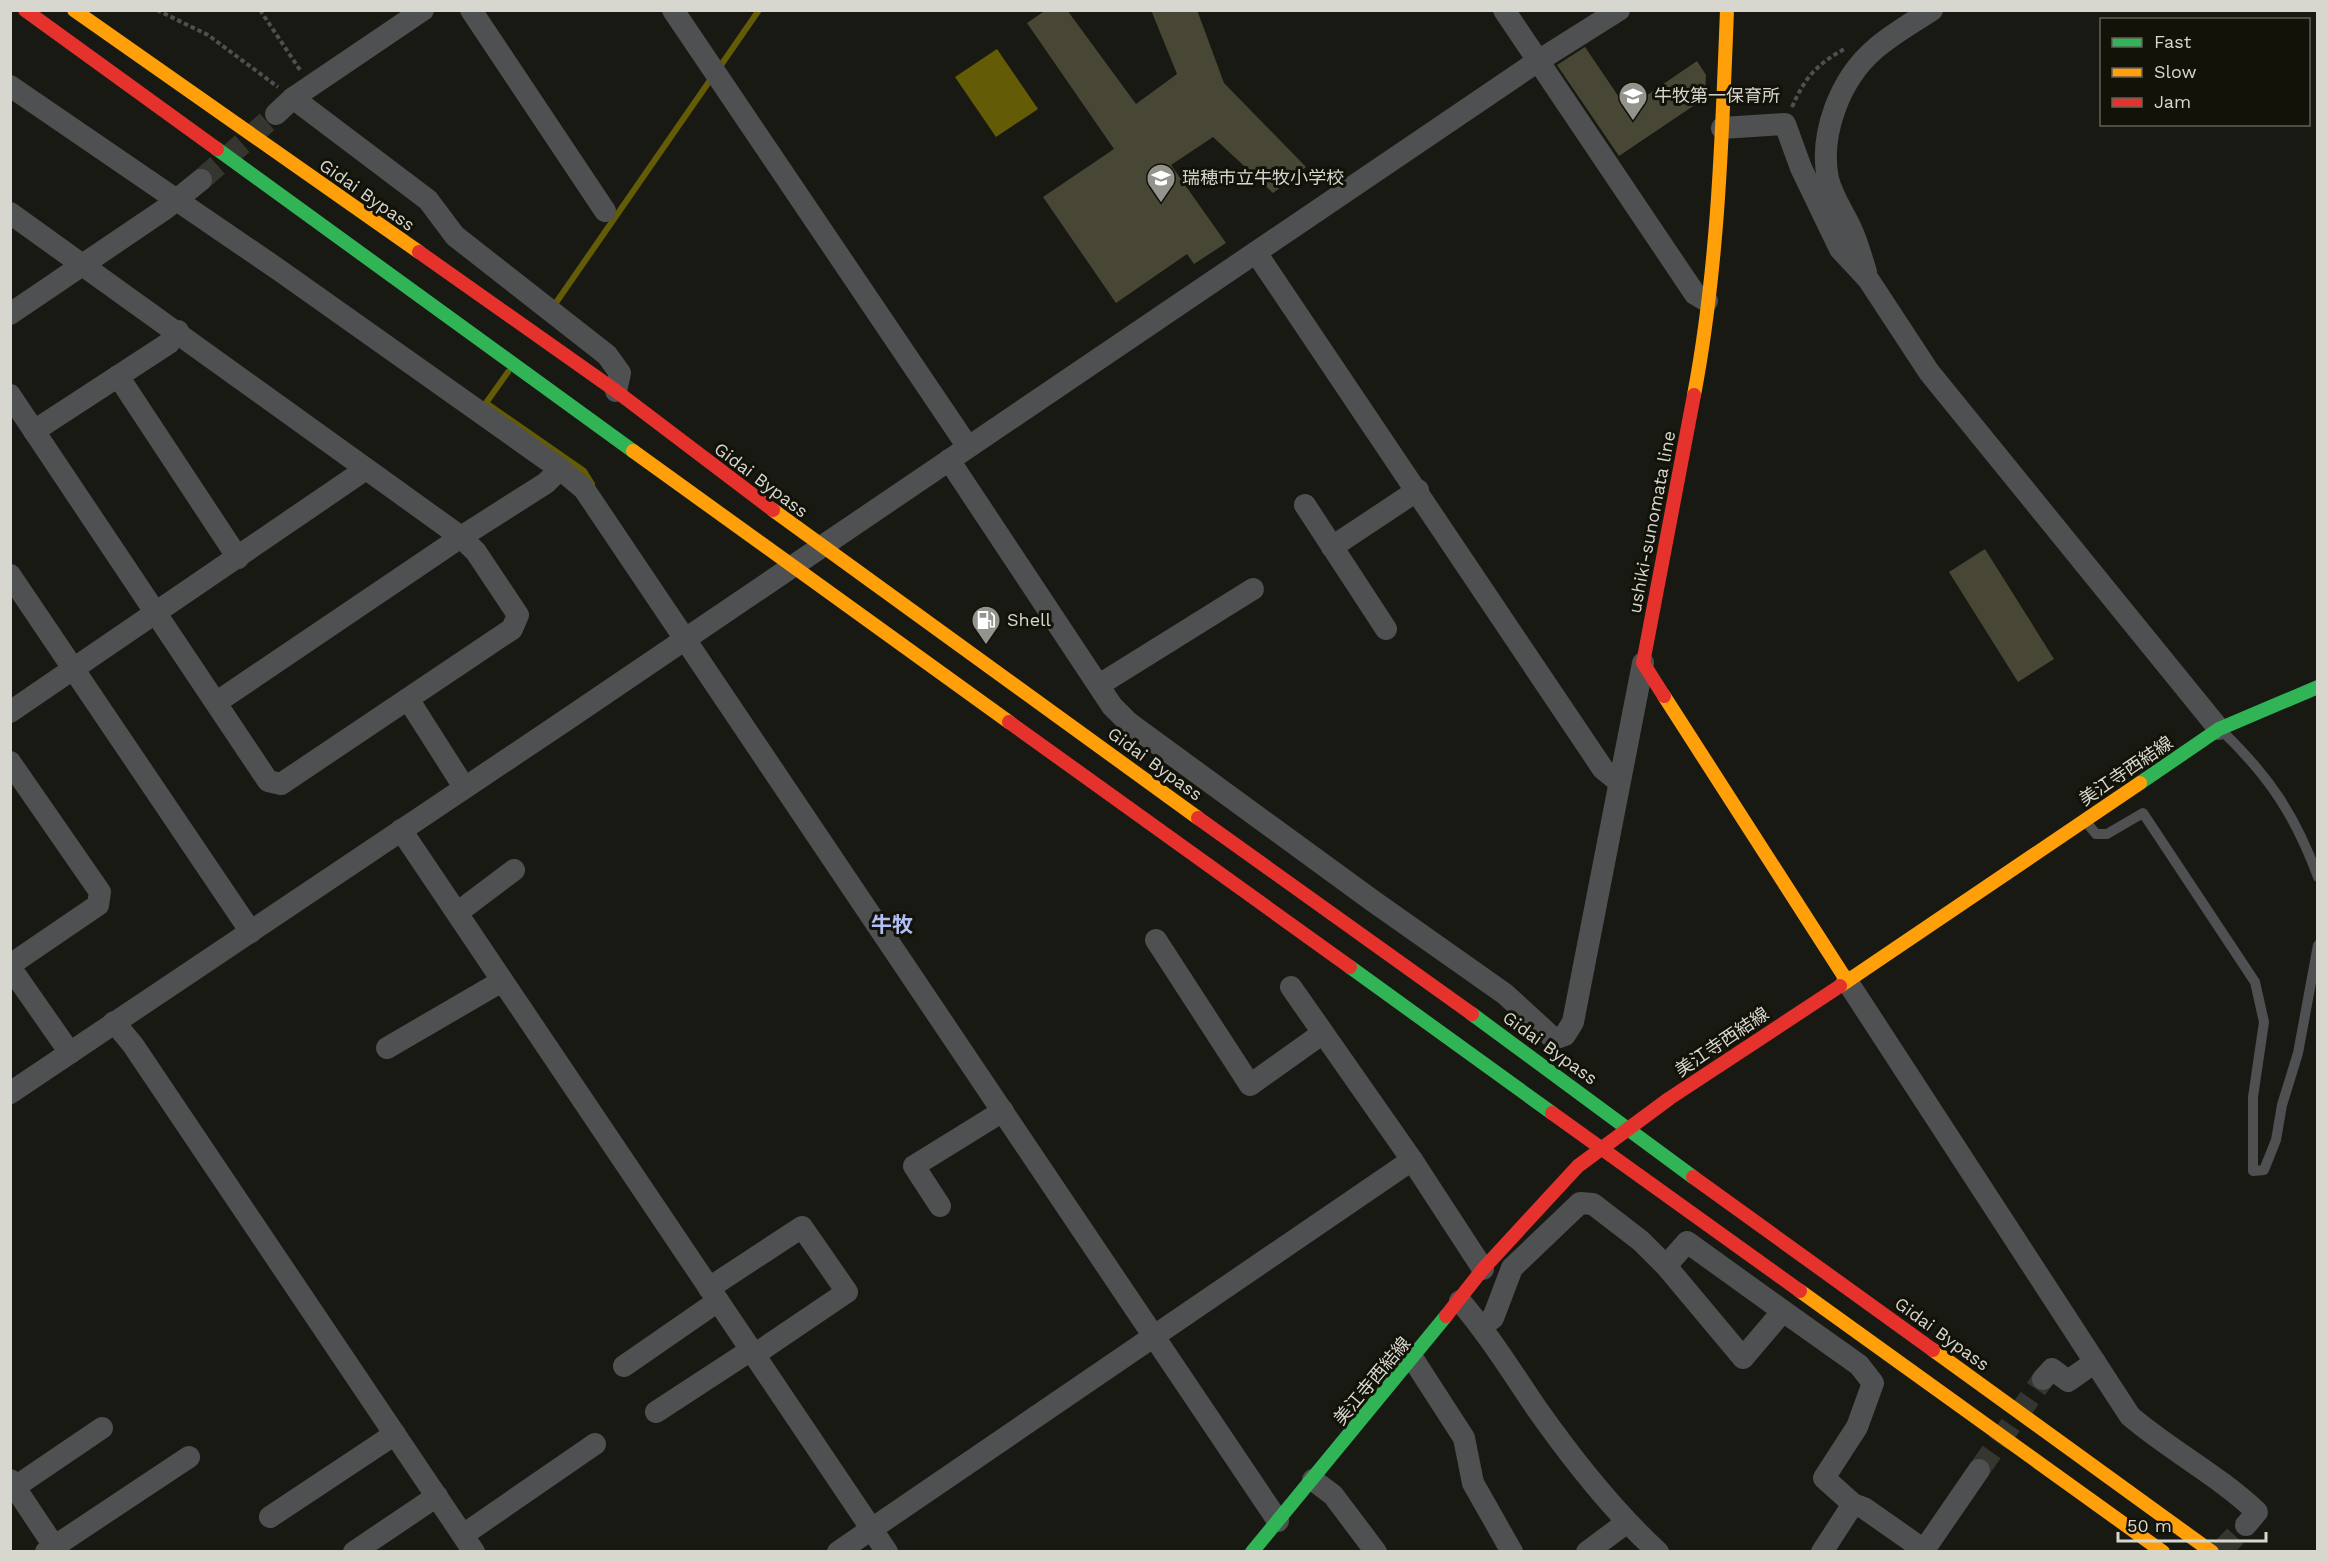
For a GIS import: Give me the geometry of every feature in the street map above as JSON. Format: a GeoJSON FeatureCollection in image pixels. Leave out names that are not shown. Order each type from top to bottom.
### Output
{"type":"FeatureCollection","features":[{"type":"Feature","properties":{"kind":"main road"},"geometry":{"type":"LineString","coordinates":[[25,10],[792,566],[2163,1551]]}},
{"type":"Feature","properties":{"kind":"main road","name":"Gidai Bypass"},"geometry":{"type":"LineString","coordinates":[[74,10],[616,392],[821,547],[1630,1128],[1662,1154],[2212,1551]]}},
{"type":"Feature","properties":{"kind":"main road","name":"ushiki-sunomata line"},"geometry":{"type":"LineString","coordinates":[[1643,663],[1702,355],[1722,128],[1727,10]]}},
{"type":"Feature","properties":{"kind":"main road"},"geometry":{"type":"LineString","coordinates":[[1643,663],[1847,981]]}},
{"type":"Feature","properties":{"kind":"main road","name":"美江寺西結線"},"geometry":{"type":"LineString","coordinates":[[1252,1551],[1413,1359],[1483,1269],[1578,1166],[1630,1128],[2219,729],[2318,687]]}},
{"type":"Feature","properties":{"kind":"street"},"geometry":{"type":"LineString","coordinates":[[276,114],[302,92],[423,10]]}},
{"type":"Feature","properties":{"kind":"street"},"geometry":{"type":"LineString","coordinates":[[471,10],[605,211]]}},
{"type":"Feature","properties":{"kind":"street"},"geometry":{"type":"LineString","coordinates":[[673,10],[968,447]]}},
{"type":"Feature","properties":{"kind":"street"},"geometry":{"type":"LineString","coordinates":[[1504,10],[1695,294],[1707,301]]}},
{"type":"Feature","properties":{"kind":"street"},"geometry":{"type":"LineString","coordinates":[[10,1093],[1257,254],[1538,61],[1619,10]]}},
{"type":"Feature","properties":{"kind":"street"},"geometry":{"type":"LineString","coordinates":[[1869,279],[1853,232],[1836,204],[1828,177],[1826,148],[1830,122],[1846,84],[1873,51],[1932,10]]}},
{"type":"Feature","properties":{"kind":"street"},"geometry":{"type":"LineString","coordinates":[[10,86],[279,270],[560,469],[584,489],[1156,1336],[1278,1521]]}},
{"type":"Feature","properties":{"kind":"street"},"geometry":{"type":"LineString","coordinates":[[302,92],[428,200],[455,236],[607,355],[620,373],[616,392]]}},
{"type":"Feature","properties":{"kind":"street"},"geometry":{"type":"LineString","coordinates":[[1722,128],[1785,124],[1801,168],[1840,249],[1869,279],[1929,372],[2219,729]]}},
{"type":"Feature","properties":{"kind":"street"},"geometry":{"type":"LineString","coordinates":[[10,314],[176,201],[201,180]]}},
{"type":"Feature","properties":{"kind":"street"},"geometry":{"type":"LineString","coordinates":[[10,213],[178,331],[461,537],[476,552],[518,615],[512,629],[281,784],[268,781],[10,395]]}},
{"type":"Feature","properties":{"kind":"street"},"geometry":{"type":"LineString","coordinates":[[1257,254],[1418,490],[1603,769],[1619,782]]}},
{"type":"Feature","properties":{"kind":"street"},"geometry":{"type":"LineString","coordinates":[[34,431],[169,343],[178,331]]}},
{"type":"Feature","properties":{"kind":"street"},"geometry":{"type":"LineString","coordinates":[[118,376],[238,558]]}},
{"type":"Feature","properties":{"kind":"street"},"geometry":{"type":"LineString","coordinates":[[949,460],[1112,706],[1129,723],[1505,994],[1537,1027],[1554,1039],[1564,1035],[1573,1022],[1643,663]]}},
{"type":"Feature","properties":{"kind":"street"},"geometry":{"type":"LineString","coordinates":[[10,712],[366,469]]}},
{"type":"Feature","properties":{"kind":"street"},"geometry":{"type":"LineString","coordinates":[[217,702],[461,537],[546,483],[560,469]]}},
{"type":"Feature","properties":{"kind":"street"},"geometry":{"type":"LineString","coordinates":[[1332,547],[1418,490]]}},
{"type":"Feature","properties":{"kind":"street"},"geometry":{"type":"LineString","coordinates":[[1305,505],[1386,629]]}},
{"type":"Feature","properties":{"kind":"street"},"geometry":{"type":"LineString","coordinates":[[10,575],[251,932]]}},
{"type":"Feature","properties":{"kind":"street"},"geometry":{"type":"LineString","coordinates":[[1099,685],[1249,596]]}},
{"type":"Feature","properties":{"kind":"street"},"geometry":{"type":"LineString","coordinates":[[408,699],[464,787]]}},
{"type":"Feature","properties":{"kind":"street"},"geometry":{"type":"LineString","coordinates":[[10,762],[100,892],[98,905],[10,966],[70,1053]]}},
{"type":"Feature","properties":{"kind":"street"},"geometry":{"type":"LineString","coordinates":[[400,830],[886,1551]]}},
{"type":"Feature","properties":{"kind":"street"},"geometry":{"type":"LineString","coordinates":[[457,913],[514,870]]}},
{"type":"Feature","properties":{"kind":"street"},"geometry":{"type":"LineString","coordinates":[[1156,940],[1250,1085],[1323,1033]]}},
{"type":"Feature","properties":{"kind":"street"},"geometry":{"type":"LineString","coordinates":[[387,1048],[502,981]]}},
{"type":"Feature","properties":{"kind":"street"},"geometry":{"type":"LineString","coordinates":[[1847,981],[2130,1416],[2152,1435],[2236,1492],[2257,1512],[2246,1525]]}},
{"type":"Feature","properties":{"kind":"street"},"geometry":{"type":"LineString","coordinates":[[1291,987],[1412,1160],[1483,1269]]}},
{"type":"Feature","properties":{"kind":"street"},"geometry":{"type":"LineString","coordinates":[[114,1022],[134,1045],[469,1543],[595,1444]]}},
{"type":"Feature","properties":{"kind":"street"},"geometry":{"type":"LineString","coordinates":[[940,1206],[914,1166],[1003,1111]]}},
{"type":"Feature","properties":{"kind":"street"},"geometry":{"type":"LineString","coordinates":[[838,1551],[1412,1160]]}},
{"type":"Feature","properties":{"kind":"street"},"geometry":{"type":"LineString","coordinates":[[1481,1326],[1493,1318],[1512,1268],[1580,1203],[1593,1204],[1616,1220],[1666,1266],[1743,1358],[1783,1311]]}},
{"type":"Feature","properties":{"kind":"street"},"geometry":{"type":"LineString","coordinates":[[624,1366],[802,1227],[847,1292],[656,1412]]}},
{"type":"Feature","properties":{"kind":"street"},"geometry":{"type":"LineString","coordinates":[[1666,1266],[1687,1242],[1859,1365],[1873,1383],[1857,1427],[1824,1478],[1852,1504],[1864,1508],[1924,1550],[1979,1470]]}},
{"type":"Feature","properties":{"kind":"street"},"geometry":{"type":"LineString","coordinates":[[1460,1301],[1481,1326],[1537,1409],[1626,1523],[1658,1551]]}},
{"type":"Feature","properties":{"kind":"street"},"geometry":{"type":"LineString","coordinates":[[1413,1359],[1464,1438],[1473,1483],[1512,1551]]}},
{"type":"Feature","properties":{"kind":"street"},"geometry":{"type":"LineString","coordinates":[[2043,1379],[2052,1369],[2068,1381],[2096,1362]]}},
{"type":"Feature","properties":{"kind":"street"},"geometry":{"type":"LineString","coordinates":[[102,1428],[13,1484],[53,1550],[189,1457]]}},
{"type":"Feature","properties":{"kind":"street"},"geometry":{"type":"LineString","coordinates":[[270,1517],[395,1434]]}},
{"type":"Feature","properties":{"kind":"street"},"geometry":{"type":"LineString","coordinates":[[1313,1480],[1333,1495],[1376,1551]]}},
{"type":"Feature","properties":{"kind":"street"},"geometry":{"type":"LineString","coordinates":[[354,1551],[437,1496]]}},
{"type":"Feature","properties":{"kind":"street"},"geometry":{"type":"LineString","coordinates":[[1822,1551],[1852,1504]]}},
{"type":"Feature","properties":{"kind":"street"},"geometry":{"type":"LineString","coordinates":[[1587,1551],[1626,1523]]}},
{"type":"Feature","properties":{"kind":"lane"},"geometry":{"type":"LineString","coordinates":[[2219,729],[2264,774],[2285,802],[2318,877]]}},
{"type":"Feature","properties":{"kind":"lane"},"geometry":{"type":"LineString","coordinates":[[2085,821],[2096,834],[2107,834],[2144,813],[2255,982],[2264,1022],[2253,1097],[2253,1171],[2264,1170],[2276,1140],[2282,1105],[2298,1053],[2318,945]]}},
{"type":"Feature","properties":{"kind":"path"},"geometry":{"type":"LineString","coordinates":[[157,10],[208,35],[302,92]]}},
{"type":"Feature","properties":{"kind":"path"},"geometry":{"type":"LineString","coordinates":[[260,10],[302,92]]}},
{"type":"Feature","properties":{"kind":"shaded area"},"geometry":{"type":"Polygon","coordinates":[[[997,49],[1038,109],[996,137],[955,77],[997,49]]]}},
{"type":"Feature","properties":{"kind":"building"},"geometry":{"type":"Polygon","coordinates":[[[1046,10],[1067,10],[1136,104],[1177,74],[1151,10],[1197,10],[1224,83],[1306,167],[1273,193],[1213,137],[1171,165],[1226,243],[1194,264],[1187,254],[1116,303],[1043,197],[1114,149],[1027,23],[1046,10]]]}},
{"type":"Feature","properties":{"kind":"building"},"geometry":{"type":"Polygon","coordinates":[[[1585,47],[1627,109],[1697,61],[1706,75],[1705,98],[1619,156],[1557,65],[1585,47]]]}},
{"type":"Feature","properties":{"kind":"building"},"geometry":{"type":"Polygon","coordinates":[[[1985,549],[2054,659],[2018,682],[1949,572],[1985,549]]]}},
{"type":"Feature","properties":{"kind":"waterway"},"geometry":{"type":"LineString","coordinates":[[719,68],[759,10]]}},
{"type":"Feature","properties":{"kind":"waterway"},"geometry":{"type":"LineString","coordinates":[[553,307],[713,76]]}},
{"type":"Feature","properties":{"kind":"waterway"},"geometry":{"type":"LineString","coordinates":[[508,372],[486,403],[584,471],[592,484]]}},
{"type":"Feature","properties":{"kind":"tunnel"},"geometry":{"type":"LineString","coordinates":[[201,180],[276,114]]}},
{"type":"Feature","properties":{"kind":"tunnel"},"geometry":{"type":"LineString","coordinates":[[1979,1470],[2043,1379]]}},
{"type":"Feature","properties":{"kind":"tunnel"},"geometry":{"type":"LineString","coordinates":[[2220,1552],[2246,1525]]}},
{"type":"Feature","properties":{"kind":"traffic: fast"},"geometry":{"type":"LineString","coordinates":[[217,149],[633,451]]}},
{"type":"Feature","properties":{"kind":"traffic: fast"},"geometry":{"type":"LineString","coordinates":[[2140,783],[2219,729],[2318,687]]}},
{"type":"Feature","properties":{"kind":"traffic: fast"},"geometry":{"type":"LineString","coordinates":[[1350,967],[1552,1113]]}},
{"type":"Feature","properties":{"kind":"traffic: fast"},"geometry":{"type":"LineString","coordinates":[[1472,1014],[1693,1177]]}},
{"type":"Feature","properties":{"kind":"traffic: fast"},"geometry":{"type":"LineString","coordinates":[[1252,1552],[1446,1316]]}},
{"type":"Feature","properties":{"kind":"traffic: slow"},"geometry":{"type":"LineString","coordinates":[[74,10],[419,252]]}},
{"type":"Feature","properties":{"kind":"traffic: slow"},"geometry":{"type":"LineString","coordinates":[[1694,395],[1714,252],[1727,10]]}},
{"type":"Feature","properties":{"kind":"traffic: slow"},"geometry":{"type":"LineString","coordinates":[[633,451],[1009,722]]}},
{"type":"Feature","properties":{"kind":"traffic: slow"},"geometry":{"type":"LineString","coordinates":[[773,510],[1198,818]]}},
{"type":"Feature","properties":{"kind":"traffic: slow"},"geometry":{"type":"LineString","coordinates":[[1664,696],[1847,981]]}},
{"type":"Feature","properties":{"kind":"traffic: slow"},"geometry":{"type":"LineString","coordinates":[[1840,986],[2140,783]]}},
{"type":"Feature","properties":{"kind":"traffic: slow"},"geometry":{"type":"LineString","coordinates":[[1800,1291],[2163,1552]]}},
{"type":"Feature","properties":{"kind":"traffic: slow"},"geometry":{"type":"LineString","coordinates":[[1933,1350],[2212,1552]]}},
{"type":"Feature","properties":{"kind":"traffic: jam"},"geometry":{"type":"LineString","coordinates":[[25,10],[217,149]]}},
{"type":"Feature","properties":{"kind":"traffic: jam"},"geometry":{"type":"LineString","coordinates":[[419,252],[616,391],[773,510]]}},
{"type":"Feature","properties":{"kind":"traffic: jam"},"geometry":{"type":"LineString","coordinates":[[1664,696],[1643,663],[1694,395]]}},
{"type":"Feature","properties":{"kind":"traffic: jam"},"geometry":{"type":"LineString","coordinates":[[1009,722],[1350,967]]}},
{"type":"Feature","properties":{"kind":"traffic: jam"},"geometry":{"type":"LineString","coordinates":[[1198,818],[1472,1014]]}},
{"type":"Feature","properties":{"kind":"traffic: jam"},"geometry":{"type":"LineString","coordinates":[[1446,1316],[1483,1269],[1578,1166],[1670,1098],[1840,986]]}},
{"type":"Feature","properties":{"kind":"traffic: jam"},"geometry":{"type":"LineString","coordinates":[[1552,1113],[1800,1291]]}},
{"type":"Feature","properties":{"kind":"traffic: jam"},"geometry":{"type":"LineString","coordinates":[[1693,1177],[1933,1350]]}},
{"type":"Feature","properties":{"kind":"place","name":"牛牧第一保育所"},"geometry":{"type":"Point","coordinates":[1633,122]}},
{"type":"Feature","properties":{"kind":"place","name":"瑞穂市立牛牧小学校"},"geometry":{"type":"Point","coordinates":[1161,204]}},
{"type":"Feature","properties":{"kind":"place","name":"Shell"},"geometry":{"type":"Point","coordinates":[986,646]}},
{"type":"Feature","properties":{"kind":"district","name":"牛牧"},"geometry":{"type":"Point","coordinates":[892,925]}}]}
